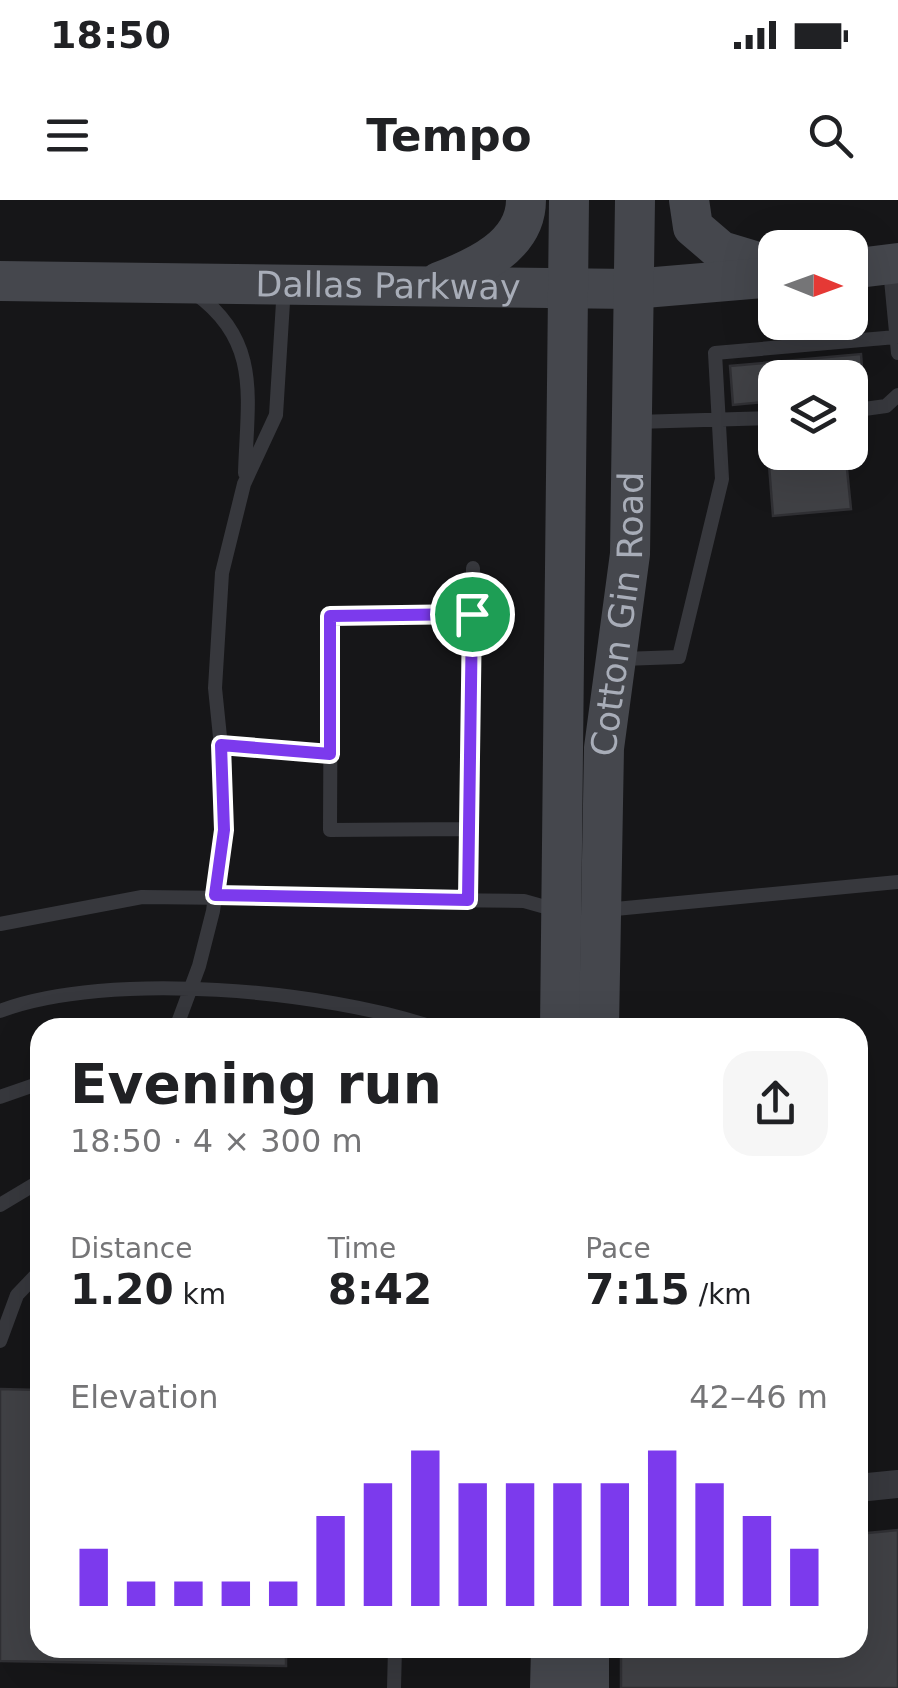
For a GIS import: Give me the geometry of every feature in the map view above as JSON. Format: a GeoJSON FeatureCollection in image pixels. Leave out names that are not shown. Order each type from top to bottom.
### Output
{"type":"FeatureCollection","features":[{"type":"Feature","properties":{"kind":"street"},"geometry":{"type":"LineString","coordinates":[[430,286],[472,269],[512,242],[526,212],[526,200]]}},
{"type":"Feature","properties":{"kind":"street","name":"Cotton Gin Road"},"geometry":{"type":"LineString","coordinates":[[569,200],[565,660],[581,911],[597,1018]]}},
{"type":"Feature","properties":{"kind":"street","name":"Cotton Gin Road"},"geometry":{"type":"LineString","coordinates":[[562,1018],[581,911],[630,554],[634,200]]}},
{"type":"Feature","properties":{"kind":"street"},"geometry":{"type":"LineString","coordinates":[[689,200],[694,227],[721,250],[758,262]]}},
{"type":"Feature","properties":{"kind":"street"},"geometry":{"type":"LineString","coordinates":[[868,267],[894,263]]}},
{"type":"Feature","properties":{"kind":"street","name":"Dallas Parkway"},"geometry":{"type":"LineString","coordinates":[[0,282],[632,289],[758,279]]}},
{"type":"Feature","properties":{"kind":"street"},"geometry":{"type":"LineString","coordinates":[[565,660],[616,659]]}},
{"type":"Feature","properties":{"kind":"street"},"geometry":{"type":"LineString","coordinates":[[868,1487],[898,1484]]}},
{"type":"Feature","properties":{"kind":"street"},"geometry":{"type":"LineString","coordinates":[[550,1688],[551,1658]]}},
{"type":"Feature","properties":{"kind":"street"},"geometry":{"type":"LineString","coordinates":[[589,1658],[589,1688]]}},
{"type":"Feature","properties":{"kind":"lane"},"geometry":{"type":"LineString","coordinates":[[894,263],[898,353]]}},
{"type":"Feature","properties":{"kind":"lane"},"geometry":{"type":"LineString","coordinates":[[183,285],[221,312],[238,338],[248,367],[244,484]]}},
{"type":"Feature","properties":{"kind":"lane"},"geometry":{"type":"LineString","coordinates":[[180,1018],[215,895],[224,830],[215,688],[222,573],[244,484],[276,415],[284,286]]}},
{"type":"Feature","properties":{"kind":"lane"},"geometry":{"type":"LineString","coordinates":[[616,659],[679,657],[722,478],[715,353],[896,337]]}},
{"type":"Feature","properties":{"kind":"lane"},"geometry":{"type":"LineString","coordinates":[[868,408],[886,406],[898,394]]}},
{"type":"Feature","properties":{"kind":"lane"},"geometry":{"type":"LineString","coordinates":[[631,422],[758,419]]}},
{"type":"Feature","properties":{"kind":"lane"},"geometry":{"type":"LineString","coordinates":[[468,900],[473,568]]}},
{"type":"Feature","properties":{"kind":"lane"},"geometry":{"type":"LineString","coordinates":[[469,829],[330,830],[330,616],[472,614]]}},
{"type":"Feature","properties":{"kind":"lane"},"geometry":{"type":"LineString","coordinates":[[221,745],[330,754]]}},
{"type":"Feature","properties":{"kind":"lane"},"geometry":{"type":"LineString","coordinates":[[0,924],[142,897],[524,901],[581,911],[898,882]]}},
{"type":"Feature","properties":{"kind":"lane"},"geometry":{"type":"LineString","coordinates":[[0,1011],[72,993],[191,989],[382,1010],[406,1018]]}},
{"type":"Feature","properties":{"kind":"lane"},"geometry":{"type":"LineString","coordinates":[[0,1097],[30,1086]]}},
{"type":"Feature","properties":{"kind":"lane"},"geometry":{"type":"LineString","coordinates":[[0,1206],[30,1188]]}},
{"type":"Feature","properties":{"kind":"lane"},"geometry":{"type":"LineString","coordinates":[[0,1342],[16,1295],[30,1280]]}},
{"type":"Feature","properties":{"kind":"lane"},"geometry":{"type":"LineString","coordinates":[[394,1688],[395,1658]]}},
{"type":"Feature","properties":{"kind":"building"},"geometry":{"type":"Polygon","coordinates":[[[861,354],[861,360],[796,360],[861,354]]]}},
{"type":"Feature","properties":{"kind":"building"},"geometry":{"type":"Polygon","coordinates":[[[758,363],[758,403],[733,405],[730,366],[758,363]]]}},
{"type":"Feature","properties":{"kind":"building"},"geometry":{"type":"Polygon","coordinates":[[[769,470],[847,470],[851,509],[773,516],[769,470]]]}},
{"type":"Feature","properties":{"kind":"building"},"geometry":{"type":"Polygon","coordinates":[[[0,1389],[30,1390],[30,1658],[286,1658],[286,1666],[0,1661],[0,1389]]]}},
{"type":"Feature","properties":{"kind":"building"},"geometry":{"type":"Polygon","coordinates":[[[898,1530],[898,1688],[621,1688],[621,1658],[868,1658],[868,1533],[898,1530]]]}},
{"type":"Feature","properties":{"kind":"route"},"geometry":{"type":"LineString","coordinates":[[472,614],[468,900],[215,895],[224,830],[221,745],[330,754],[330,616],[472,614]]}}]}
